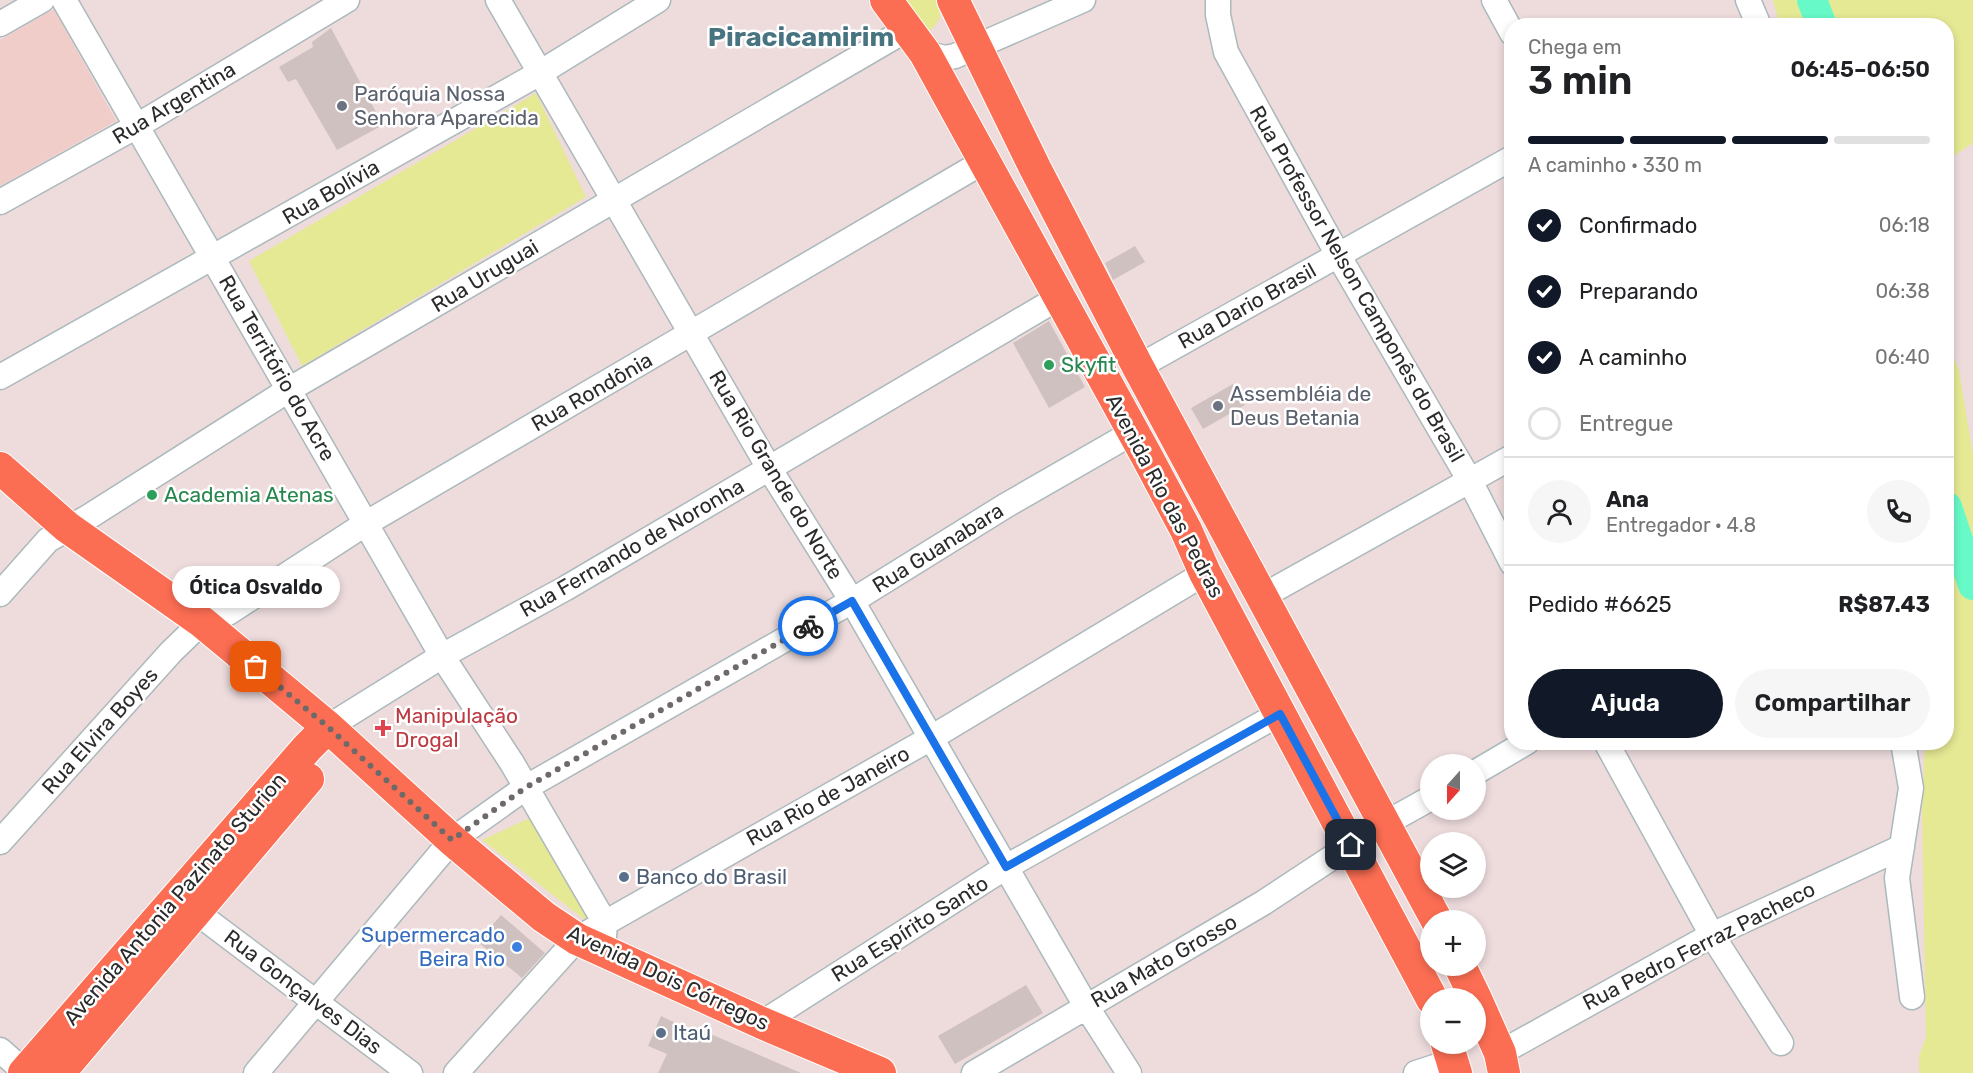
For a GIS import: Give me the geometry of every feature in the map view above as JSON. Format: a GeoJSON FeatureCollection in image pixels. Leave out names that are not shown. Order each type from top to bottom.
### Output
{"type":"FeatureCollection","features":[{"type":"Feature","properties":{"kind":"main road","name":"Avenida Rio das Pedras"},"geometry":{"type":"LineString","coordinates":[[886,0],[915,42],[1060,297],[1186,530],[1205,573],[1426,988]]}},
{"type":"Feature","properties":{"kind":"main road","name":"Avenida Rio das Pedras"},"geometry":{"type":"LineString","coordinates":[[953,0],[975,48],[1138,367],[1431,910]]}},
{"type":"Feature","properties":{"kind":"main road","name":"Avenida Dois Córregos"},"geometry":{"type":"LineString","coordinates":[[0,468],[68,528],[202,622],[335,734],[452,840],[544,917],[594,937],[762,1023],[880,1073]]}},
{"type":"Feature","properties":{"kind":"main road"},"geometry":{"type":"LineString","coordinates":[[1205,573],[1210,560],[1220,555],[1226,558],[1261,597]]}},
{"type":"Feature","properties":{"kind":"main road","name":"Avenida Antonia Pazinato Sturion"},"geometry":{"type":"LineString","coordinates":[[59,1073],[196,912],[335,734]]}},
{"type":"Feature","properties":{"kind":"main road","name":"Avenida Antonia Pazinato Sturion"},"geometry":{"type":"LineString","coordinates":[[25,1073],[309,746],[335,734]]}},
{"type":"Feature","properties":{"kind":"main road"},"geometry":{"type":"LineString","coordinates":[[1486,1024],[1502,1063]]}},
{"type":"Feature","properties":{"kind":"street"},"geometry":{"type":"LineString","coordinates":[[0,24],[42,0]]}},
{"type":"Feature","properties":{"kind":"street","name":"Rua Território do Acre"},"geometry":{"type":"LineString","coordinates":[[64,0],[215,258],[442,656],[512,763],[594,937]]}},
{"type":"Feature","properties":{"kind":"street","name":"Rua Argentina"},"geometry":{"type":"LineString","coordinates":[[0,202],[137,126],[347,0]]}},
{"type":"Feature","properties":{"kind":"street","name":"Rua Rio Grande do Norte"},"geometry":{"type":"LineString","coordinates":[[498,0],[538,74],[614,199],[769,468],[852,601],[1086,1006],[1129,1073]]}},
{"type":"Feature","properties":{"kind":"street","name":"Rua Bolívia"},"geometry":{"type":"LineString","coordinates":[[0,377],[215,258],[538,74],[658,0]]}},
{"type":"Feature","properties":{"kind":"street"},"geometry":{"type":"LineString","coordinates":[[915,42],[945,58],[975,48],[1083,0]]}},
{"type":"Feature","properties":{"kind":"street","name":"Rua Professor Nelson Camponês do Brasil"},"geometry":{"type":"LineString","coordinates":[[1218,0],[1218,15],[1226,52],[1338,255],[1470,481],[1504,547]]}},
{"type":"Feature","properties":{"kind":"street"},"geometry":{"type":"LineString","coordinates":[[1494,0],[1504,18]]}},
{"type":"Feature","properties":{"kind":"street","name":"Rua Uruguai"},"geometry":{"type":"LineString","coordinates":[[0,594],[48,540],[90,516],[290,389],[614,199],[915,42]]}},
{"type":"Feature","properties":{"kind":"street","name":"Rua Rondônia"},"geometry":{"type":"LineString","coordinates":[[202,622],[228,613],[365,524],[693,334],[983,162]]}},
{"type":"Feature","properties":{"kind":"street","name":"Rua Dario Brasil"},"geometry":{"type":"LineString","coordinates":[[1138,367],[1504,162]]}},
{"type":"Feature","properties":{"kind":"street","name":"Rua Fernando de Noronha"},"geometry":{"type":"LineString","coordinates":[[335,734],[442,656],[567,588],[1060,297]]}},
{"type":"Feature","properties":{"kind":"street","name":"Rua Guanabara"},"geometry":{"type":"LineString","coordinates":[[256,1073],[452,840],[525,788],[852,601],[1005,506],[1132,433]]}},
{"type":"Feature","properties":{"kind":"street"},"geometry":{"type":"LineString","coordinates":[[1261,597],[1504,462]]}},
{"type":"Feature","properties":{"kind":"street","name":"Rua Rio de Janeiro"},"geometry":{"type":"LineString","coordinates":[[456,1073],[594,937],[1205,573]]}},
{"type":"Feature","properties":{"kind":"street","name":"Rua Elvira Boyes"},"geometry":{"type":"LineString","coordinates":[[0,842],[171,652],[202,622]]}},
{"type":"Feature","properties":{"kind":"street","name":"Rua Espírito Santo"},"geometry":{"type":"LineString","coordinates":[[762,1023],[1006,867],[1280,714]]}},
{"type":"Feature","properties":{"kind":"street"},"geometry":{"type":"LineString","coordinates":[[1486,766],[1513,750]]}},
{"type":"Feature","properties":{"kind":"street"},"geometry":{"type":"LineString","coordinates":[[1610,750],[1712,935],[1781,1044]]}},
{"type":"Feature","properties":{"kind":"street"},"geometry":{"type":"LineString","coordinates":[[1904,750],[1911,788],[1896,878],[1912,997]]}},
{"type":"Feature","properties":{"kind":"street"},"geometry":{"type":"LineString","coordinates":[[1386,823],[1420,804]]}},
{"type":"Feature","properties":{"kind":"street","name":"Rua Mato Grosso"},"geometry":{"type":"LineString","coordinates":[[974,1073],[1263,903],[1351,845]]}},
{"type":"Feature","properties":{"kind":"street","name":"Rua Pedro Ferraz Pacheco"},"geometry":{"type":"LineString","coordinates":[[1502,1063],[1712,935],[1902,847]]}},
{"type":"Feature","properties":{"kind":"street","name":"Rua Gonçalves Dias"},"geometry":{"type":"LineString","coordinates":[[196,912],[410,1073]]}},
{"type":"Feature","properties":{"kind":"street"},"geometry":{"type":"LineString","coordinates":[[0,1050],[25,1073]]}},
{"type":"Feature","properties":{"kind":"street"},"geometry":{"type":"LineString","coordinates":[[1416,1073],[1452,1059]]}},
{"type":"Feature","properties":{"kind":"shaded area"},"geometry":{"type":"Polygon","coordinates":[[[54,9],[116,121],[0,186],[0,40],[54,9]]]}},
{"type":"Feature","properties":{"kind":"green space"},"geometry":{"type":"Polygon","coordinates":[[[899,0],[936,0],[940,13],[937,23],[931,30],[919,29],[899,0]]]}},
{"type":"Feature","properties":{"kind":"green space"},"geometry":{"type":"Polygon","coordinates":[[[1773,0],[1973,0],[1973,143],[1954,156],[1954,18],[1778,18],[1773,0]]]}},
{"type":"Feature","properties":{"kind":"green space"},"geometry":{"type":"Polygon","coordinates":[[[536,93],[586,197],[302,366],[249,261],[536,93]]]}},
{"type":"Feature","properties":{"kind":"green space"},"geometry":{"type":"Polygon","coordinates":[[[1954,359],[1959,370],[1973,455],[1973,1073],[1919,1073],[1919,1056],[1926,1037],[1922,811],[1925,750],[1954,750],[1954,359]]]}},
{"type":"Feature","properties":{"kind":"green space"},"geometry":{"type":"Polygon","coordinates":[[[534,816],[589,923],[482,840],[534,816]]]}},
{"type":"Feature","properties":{"kind":"building","name":"Paróquia Nossa Senhora Aparecida"},"geometry":{"type":"Polygon","coordinates":[[[331,28],[383,125],[337,150],[296,79],[288,82],[279,67],[313,47],[312,42],[331,28]]]}},
{"type":"Feature","properties":{"kind":"building"},"geometry":{"type":"Polygon","coordinates":[[[1135,246],[1145,262],[1113,280],[1105,263],[1135,246]]]}},
{"type":"Feature","properties":{"kind":"building","name":"Skyfit"},"geometry":{"type":"Polygon","coordinates":[[[1049,321],[1085,387],[1049,408],[1013,343],[1049,321]]]}},
{"type":"Feature","properties":{"kind":"building","name":"Assembléia de Deus Betania"},"geometry":{"type":"Polygon","coordinates":[[[1233,384],[1245,405],[1203,429],[1191,408],[1233,384]]]}},
{"type":"Feature","properties":{"kind":"building","name":"Supermercado Beira Rio"},"geometry":{"type":"Polygon","coordinates":[[[501,915],[545,953],[522,978],[478,942],[501,915]]]}},
{"type":"Feature","properties":{"kind":"building"},"geometry":{"type":"Polygon","coordinates":[[[1026,985],[1043,1013],[955,1064],[938,1036],[1026,985]]]}},
{"type":"Feature","properties":{"kind":"building"},"geometry":{"type":"Polygon","coordinates":[[[661,1016],[704,1037],[706,1032],[801,1073],[658,1073],[667,1054],[648,1046],[661,1016]]]}},
{"type":"Feature","properties":{"kind":"waterway"},"geometry":{"type":"LineString","coordinates":[[1812,0],[1819,18]]}},
{"type":"Feature","properties":{"kind":"waterway"},"geometry":{"type":"LineString","coordinates":[[1954,528],[1973,585]]}},
{"type":"Feature","properties":{"kind":"way so far"},"geometry":{"type":"LineString","coordinates":[[256,667],[328,727],[452,840],[525,788],[808,626]]}},
{"type":"Feature","properties":{"kind":"place","name":"Paróquia Nossa Senhora Aparecida"},"geometry":{"type":"Point","coordinates":[342,106]}},
{"type":"Feature","properties":{"kind":"place","name":"Skyfit"},"geometry":{"type":"Point","coordinates":[1049,365]}},
{"type":"Feature","properties":{"kind":"place","name":"Assembléia de Deus Betania"},"geometry":{"type":"Point","coordinates":[1218,406]}},
{"type":"Feature","properties":{"kind":"place","name":"Academia Atenas"},"geometry":{"type":"Point","coordinates":[152,495]}},
{"type":"Feature","properties":{"kind":"place","name":"Ótica Osvaldo"},"geometry":{"type":"Point","coordinates":[256,667]}},
{"type":"Feature","properties":{"kind":"place","name":"Manipulação Drogal"},"geometry":{"type":"Point","coordinates":[383,728]}},
{"type":"Feature","properties":{"kind":"place","name":"Banco do Brasil"},"geometry":{"type":"Point","coordinates":[624,877]}},
{"type":"Feature","properties":{"kind":"place","name":"Supermercado Beira Rio"},"geometry":{"type":"Point","coordinates":[517,947]}},
{"type":"Feature","properties":{"kind":"place","name":"Itaú"},"geometry":{"type":"Point","coordinates":[661,1033]}},
{"type":"Feature","properties":{"kind":"district","name":"Piracicamirim"},"geometry":{"type":"Point","coordinates":[801,37]}},
{"type":"Feature","properties":{"kind":"route"},"geometry":{"type":"LineString","coordinates":[[808,626],[852,601],[1006,867],[1280,714],[1351,845]]}}]}
